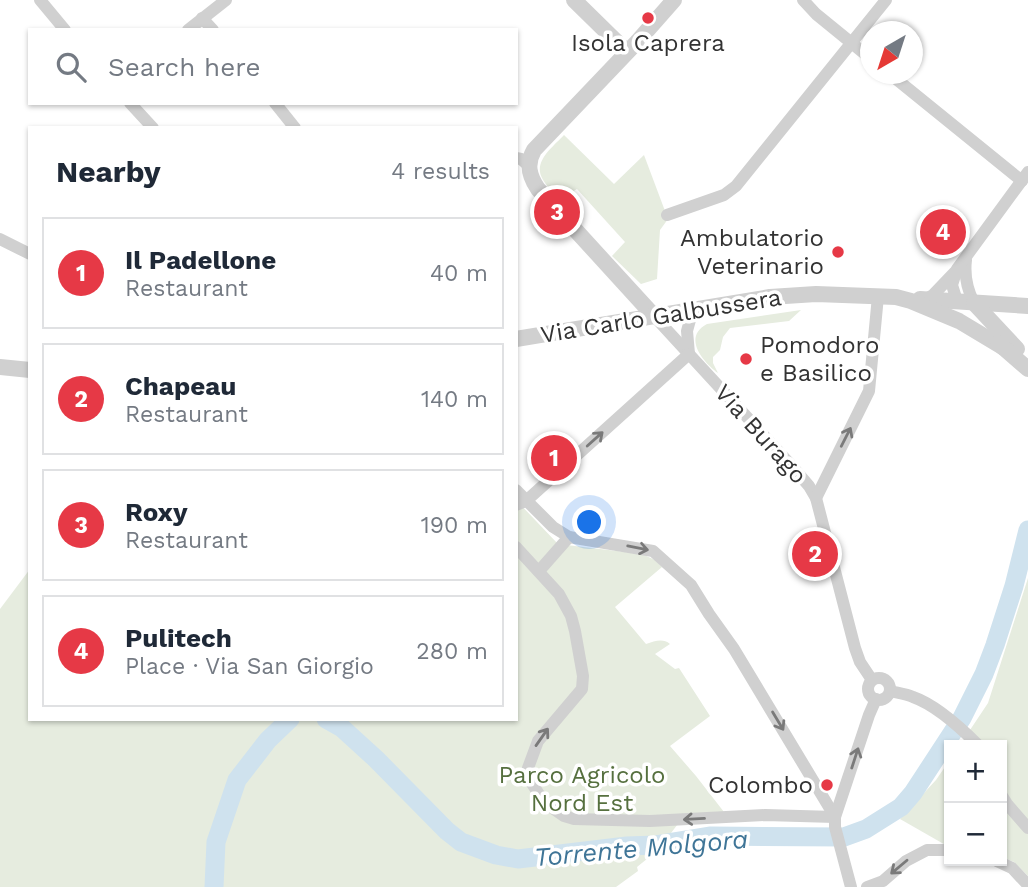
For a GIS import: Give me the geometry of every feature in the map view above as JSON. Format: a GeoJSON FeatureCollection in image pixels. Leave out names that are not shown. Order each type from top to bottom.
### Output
{"type":"FeatureCollection","features":[{"type":"Feature","properties":{"kind":"street"},"geometry":{"type":"LineString","coordinates":[[40,0],[63,28]]}},
{"type":"Feature","properties":{"kind":"street"},"geometry":{"type":"LineString","coordinates":[[574,0],[629,50]]}},
{"type":"Feature","properties":{"kind":"street"},"geometry":{"type":"LineString","coordinates":[[581,0],[629,50]]}},
{"type":"Feature","properties":{"kind":"street"},"geometry":{"type":"LineString","coordinates":[[522,162],[530,158],[534,150],[674,0]]}},
{"type":"Feature","properties":{"kind":"street"},"geometry":{"type":"LineString","coordinates":[[803,0],[860,50]]}},
{"type":"Feature","properties":{"kind":"street"},"geometry":{"type":"LineString","coordinates":[[667,215],[724,195],[736,186],[886,0]]}},
{"type":"Feature","properties":{"kind":"street"},"geometry":{"type":"LineString","coordinates":[[190,28],[218,2]]}},
{"type":"Feature","properties":{"kind":"street"},"geometry":{"type":"LineString","coordinates":[[202,18],[211,28]]}},
{"type":"Feature","properties":{"kind":"street"},"geometry":{"type":"LineString","coordinates":[[903,84],[1025,176],[962,265],[939,290],[926,299]]}},
{"type":"Feature","properties":{"kind":"street"},"geometry":{"type":"LineString","coordinates":[[132,105],[151,126]]}},
{"type":"Feature","properties":{"kind":"street"},"geometry":{"type":"LineString","coordinates":[[277,105],[293,126]]}},
{"type":"Feature","properties":{"kind":"street","name":"Via Burago"},"geometry":{"type":"LineString","coordinates":[[522,162],[538,189],[809,486],[816,498],[855,648],[860,662],[872,680],[869,691],[876,699]]}},
{"type":"Feature","properties":{"kind":"street"},"geometry":{"type":"LineString","coordinates":[[0,239],[28,253]]}},
{"type":"Feature","properties":{"kind":"street"},"geometry":{"type":"LineString","coordinates":[[962,265],[953,285],[966,302],[1028,360]]}},
{"type":"Feature","properties":{"kind":"street","name":"Via Carlo Galbussera"},"geometry":{"type":"LineString","coordinates":[[518,339],[770,297],[816,294],[896,297],[959,321],[1004,348]]}},
{"type":"Feature","properties":{"kind":"street"},"geometry":{"type":"LineString","coordinates":[[816,498],[869,391],[878,296]]}},
{"type":"Feature","properties":{"kind":"street"},"geometry":{"type":"LineString","coordinates":[[896,297],[1028,306]]}},
{"type":"Feature","properties":{"kind":"street","name":"Via Carlo Galbussera"},"geometry":{"type":"LineString","coordinates":[[966,302],[967,316],[1028,369]]}},
{"type":"Feature","properties":{"kind":"street"},"geometry":{"type":"LineString","coordinates":[[693,309],[687,326],[689,354],[520,505],[569,537],[653,551],[691,585],[734,649],[835,822],[851,887]]}},
{"type":"Feature","properties":{"kind":"street"},"geometry":{"type":"LineString","coordinates":[[1028,336],[1025,346],[1028,360]]}},
{"type":"Feature","properties":{"kind":"street"},"geometry":{"type":"LineString","coordinates":[[0,367],[28,370]]}},
{"type":"Feature","properties":{"kind":"street"},"geometry":{"type":"LineString","coordinates":[[539,571],[569,537]]}},
{"type":"Feature","properties":{"kind":"street"},"geometry":{"type":"LineString","coordinates":[[518,549],[559,594],[571,616],[583,676],[582,689],[538,741],[528,768],[531,782],[544,802],[564,816],[574,819],[650,821],[765,816],[835,822]]}},
{"type":"Feature","properties":{"kind":"street"},"geometry":{"type":"LineString","coordinates":[[835,822],[869,715],[876,699],[885,699],[890,691],[890,685],[885,679],[872,680]]}},
{"type":"Feature","properties":{"kind":"street"},"geometry":{"type":"LineString","coordinates":[[890,691],[913,697],[931,707],[973,740]]}},
{"type":"Feature","properties":{"kind":"street"},"geometry":{"type":"LineString","coordinates":[[1006,803],[1028,828]]}},
{"type":"Feature","properties":{"kind":"street"},"geometry":{"type":"LineString","coordinates":[[867,887],[883,881],[906,861],[927,850],[944,850]]}},
{"type":"Feature","properties":{"kind":"street"},"geometry":{"type":"LineString","coordinates":[[1007,866],[1028,885]]}},
{"type":"Feature","properties":{"kind":"green space"},"geometry":{"type":"Polygon","coordinates":[[[564,135],[614,184],[644,155],[668,219],[660,230],[657,279],[641,284],[612,256],[625,242],[577,189],[559,200],[544,181],[540,172],[542,160],[564,135]]]}},
{"type":"Feature","properties":{"kind":"green space"},"geometry":{"type":"Polygon","coordinates":[[[801,310],[789,321],[730,328],[723,337],[720,350],[713,357],[718,373],[706,363],[698,349],[696,336],[707,324],[801,310]]]}},
{"type":"Feature","properties":{"kind":"green space","name":"Parco Agricolo Nord Est"},"geometry":{"type":"Polygon","coordinates":[[[518,502],[558,544],[642,554],[662,567],[615,607],[646,644],[662,641],[670,644],[655,654],[675,669],[679,668],[710,716],[670,746],[724,812],[684,816],[658,850],[637,867],[638,871],[616,887],[0,887],[0,609],[28,572],[28,721],[518,721],[518,502]]]}},
{"type":"Feature","properties":{"kind":"green space"},"geometry":{"type":"Polygon","coordinates":[[[1028,578],[1028,876],[1014,862],[1007,859],[1007,740],[963,740],[988,703],[1028,578]]]}},
{"type":"Feature","properties":{"kind":"green space"},"geometry":{"type":"Polygon","coordinates":[[[944,768],[944,844],[900,819],[944,768]]]}},
{"type":"Feature","properties":{"kind":"waterway","name":"Torrente Molgora"},"geometry":{"type":"LineString","coordinates":[[330,721],[342,728],[376,759],[447,831],[461,842],[496,855],[518,859],[656,845],[711,836],[844,837],[866,829],[901,807],[962,718],[995,645],[1028,530]]}},
{"type":"Feature","properties":{"kind":"waterway","name":"Torrente Molgora"},"geometry":{"type":"LineString","coordinates":[[214,887],[216,842],[237,780],[268,740],[288,721]]}},
{"type":"Feature","properties":{"kind":"place","name":"Isola Caprera"},"geometry":{"type":"Point","coordinates":[648,18]}},
{"type":"Feature","properties":{"kind":"place","name":"Roxy"},"geometry":{"type":"Point","coordinates":[557,212]}},
{"type":"Feature","properties":{"kind":"place","name":"Pulitech"},"geometry":{"type":"Point","coordinates":[943,232]}},
{"type":"Feature","properties":{"kind":"place","name":"Ambulatorio Veterinario"},"geometry":{"type":"Point","coordinates":[838,252]}},
{"type":"Feature","properties":{"kind":"place","name":"Pomodoro e Basilico"},"geometry":{"type":"Point","coordinates":[746,359]}},
{"type":"Feature","properties":{"kind":"place","name":"Il Padellone"},"geometry":{"type":"Point","coordinates":[554,458]}},
{"type":"Feature","properties":{"kind":"place","name":"Chapeau"},"geometry":{"type":"Point","coordinates":[815,554]}},
{"type":"Feature","properties":{"kind":"place","name":"Colombo"},"geometry":{"type":"Point","coordinates":[827,785]}}]}
